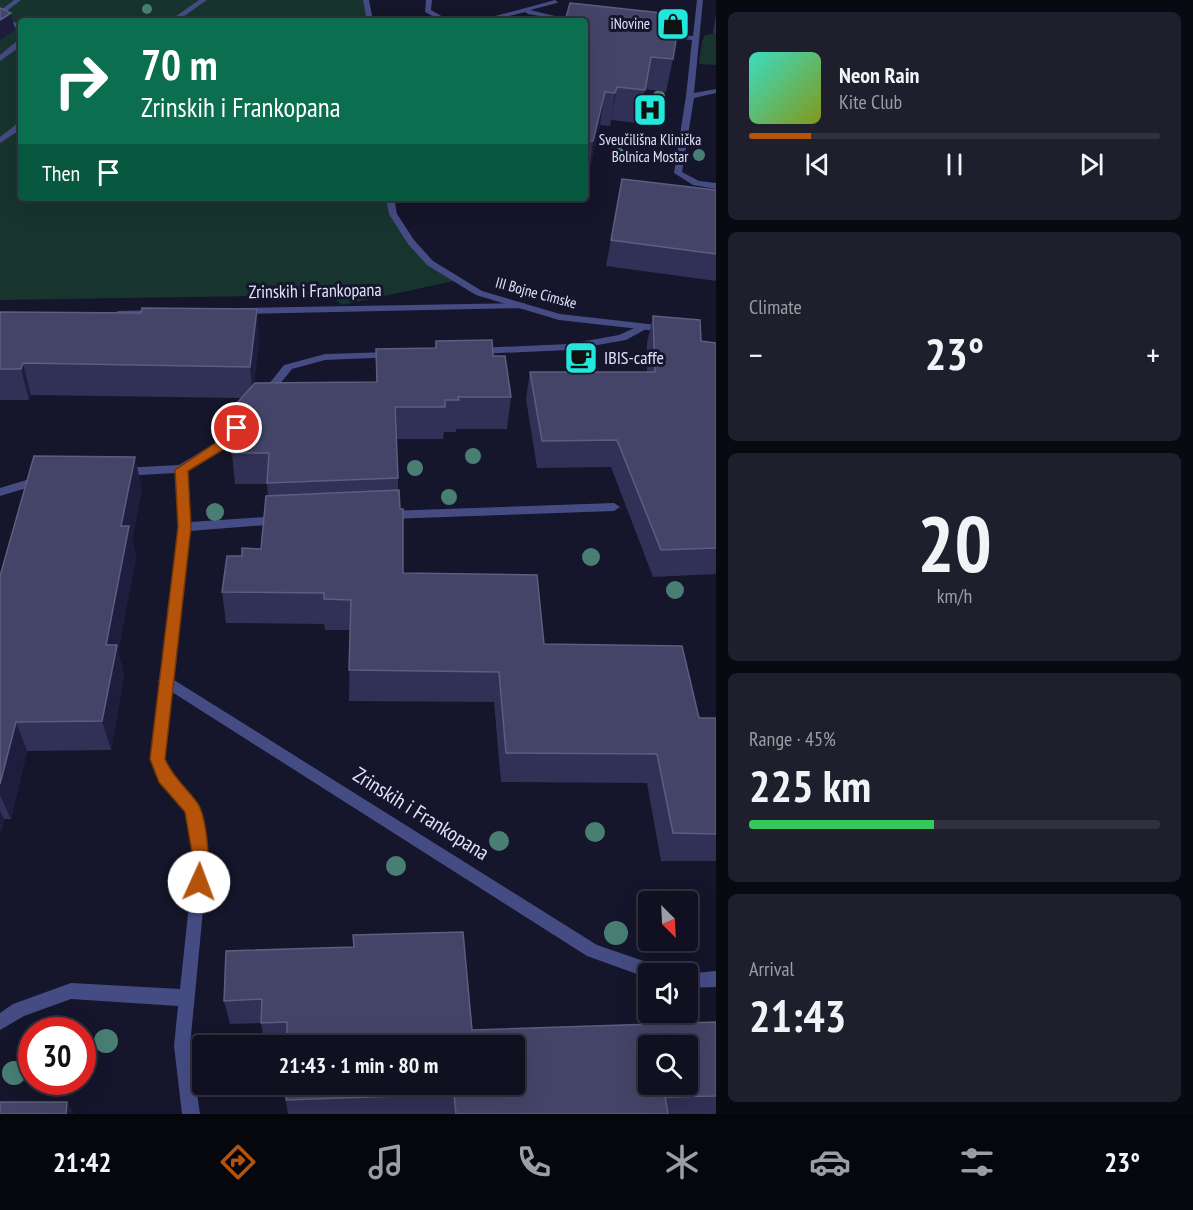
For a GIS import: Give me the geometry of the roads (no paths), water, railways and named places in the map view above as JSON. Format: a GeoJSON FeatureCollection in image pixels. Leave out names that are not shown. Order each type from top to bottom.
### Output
{"type":"FeatureCollection","features":[{"type":"Feature","properties":{"kind":"street"},"geometry":{"type":"LineString","coordinates":[[0,14],[18,0]]}},
{"type":"Feature","properties":{"kind":"street"},"geometry":{"type":"LineString","coordinates":[[176,18],[204,0]]}},
{"type":"Feature","properties":{"kind":"street"},"geometry":{"type":"LineString","coordinates":[[366,0],[369,18]]}},
{"type":"Feature","properties":{"kind":"street"},"geometry":{"type":"LineString","coordinates":[[429,0],[427,11],[441,18]]}},
{"type":"Feature","properties":{"kind":"street"},"geometry":{"type":"LineString","coordinates":[[700,0],[690,96],[678,173],[686,180],[702,186],[716,186]]}},
{"type":"Feature","properties":{"kind":"street"},"geometry":{"type":"LineString","coordinates":[[492,18],[558,1]]}},
{"type":"Feature","properties":{"kind":"street"},"geometry":{"type":"LineString","coordinates":[[558,1],[552,10],[562,18]]}},
{"type":"Feature","properties":{"kind":"street"},"geometry":{"type":"LineString","coordinates":[[515,12],[533,12],[556,18]]}},
{"type":"Feature","properties":{"kind":"street"},"geometry":{"type":"LineString","coordinates":[[0,19],[18,26]]}},
{"type":"Feature","properties":{"kind":"street"},"geometry":{"type":"LineString","coordinates":[[651,34],[695,38]]}},
{"type":"Feature","properties":{"kind":"street"},"geometry":{"type":"LineString","coordinates":[[0,59],[18,44]]}},
{"type":"Feature","properties":{"kind":"street"},"geometry":{"type":"LineString","coordinates":[[690,96],[716,90]]}},
{"type":"Feature","properties":{"kind":"street"},"geometry":{"type":"LineString","coordinates":[[0,141],[18,128]]}},
{"type":"Feature","properties":{"kind":"street","name":"III Bojne Cimske"},"geometry":{"type":"LineString","coordinates":[[391,201],[393,214],[411,242],[430,263],[479,293],[559,317],[676,330]]}},
{"type":"Feature","properties":{"kind":"street","name":"Zrinskih i Frankopana"},"geometry":{"type":"LineString","coordinates":[[226,312],[523,306]]}},
{"type":"Feature","properties":{"kind":"street"},"geometry":{"type":"LineString","coordinates":[[107,314],[166,313]]}},
{"type":"Feature","properties":{"kind":"street"},"geometry":{"type":"LineString","coordinates":[[464,351],[569,347],[622,338],[643,327]]}},
{"type":"Feature","properties":{"kind":"street"},"geometry":{"type":"LineString","coordinates":[[110,472],[182,470],[225,443],[288,367],[326,357],[406,354]]}},
{"type":"Feature","properties":{"kind":"street"},"geometry":{"type":"LineString","coordinates":[[182,470],[184,527],[158,759],[164,777],[192,809],[201,858],[182,1046],[191,1114]]}},
{"type":"Feature","properties":{"kind":"street"},"geometry":{"type":"LineString","coordinates":[[0,492],[23,483],[53,476]]}},
{"type":"Feature","properties":{"kind":"street"},"geometry":{"type":"LineString","coordinates":[[379,516],[614,507]]}},
{"type":"Feature","properties":{"kind":"street"},"geometry":{"type":"LineString","coordinates":[[184,527],[297,519]]}},
{"type":"Feature","properties":{"kind":"street","name":"Zrinskih i Frankopana"},"geometry":{"type":"LineString","coordinates":[[165,681],[593,951],[638,967]]}},
{"type":"Feature","properties":{"kind":"street"},"geometry":{"type":"LineString","coordinates":[[698,980],[716,979]]}},
{"type":"Feature","properties":{"kind":"street"},"geometry":{"type":"LineString","coordinates":[[0,1022],[19,1010],[71,991],[187,998]]}},
{"type":"Feature","properties":{"kind":"place","name":"iNovine"},"geometry":{"type":"Point","coordinates":[673,24]}},
{"type":"Feature","properties":{"kind":"place","name":"Sveučilišna Klinička Bolnica Mostar"},"geometry":{"type":"Point","coordinates":[650,110]}},
{"type":"Feature","properties":{"kind":"place","name":"IBIS-caffe"},"geometry":{"type":"Point","coordinates":[581,358]}}]}
